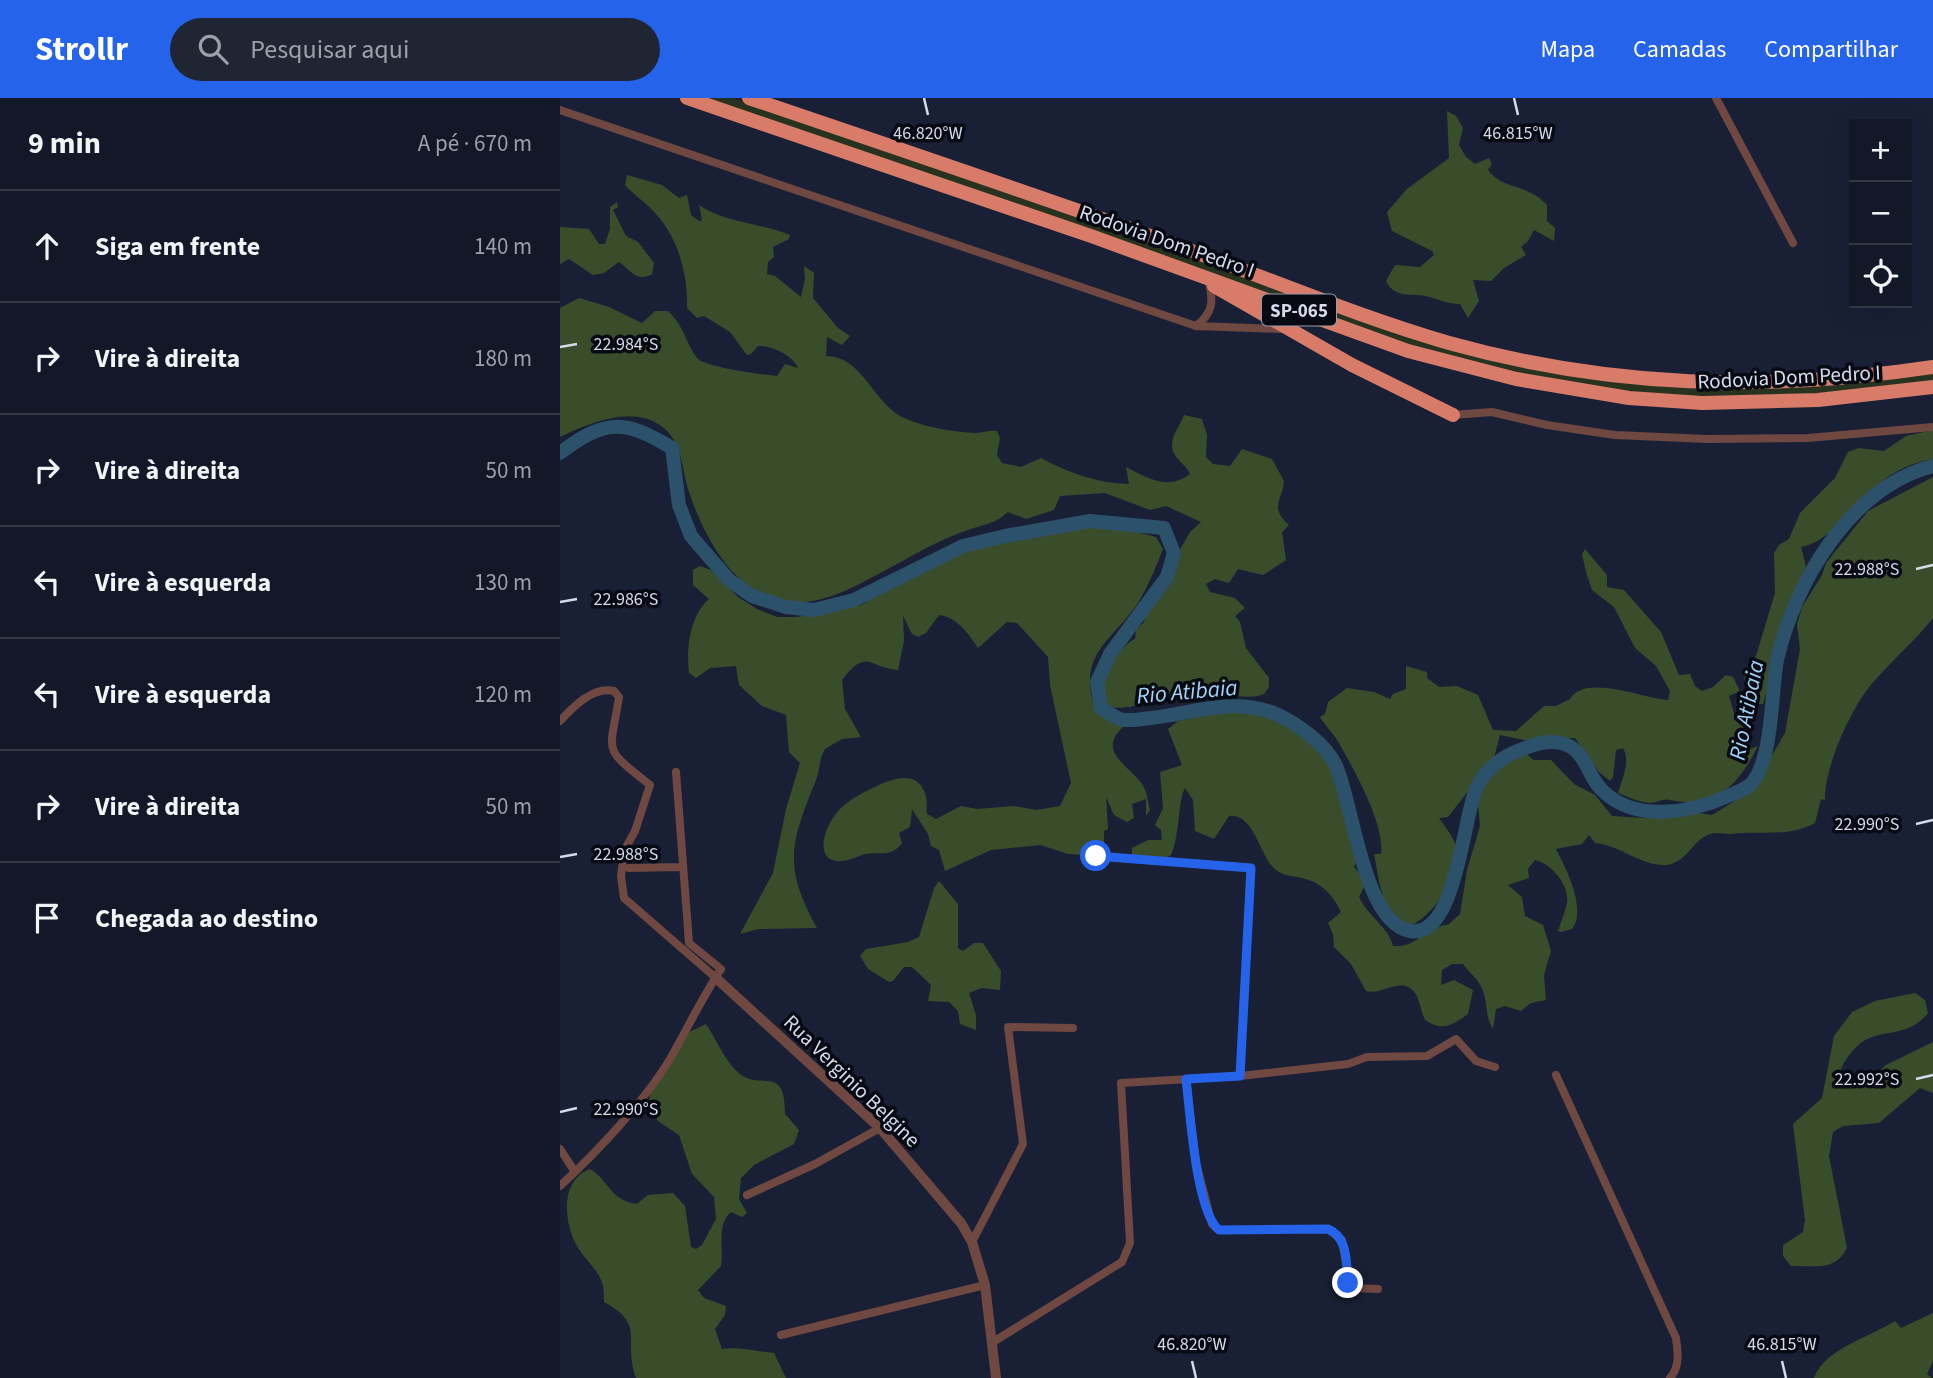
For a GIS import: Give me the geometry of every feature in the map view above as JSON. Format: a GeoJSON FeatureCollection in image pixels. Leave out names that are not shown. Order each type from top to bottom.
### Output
{"type":"FeatureCollection","features":[{"type":"Feature","properties":{"kind":"highway","name":"Rodovia Dom Pedro I"},"geometry":{"type":"LineString","coordinates":[[687,98],[1153,258],[1408,351],[1555,387],[1629,398],[1727,403],[1818,400],[1933,387]]}},
{"type":"Feature","properties":{"kind":"highway","name":"Rodovia Dom Pedro I"},"geometry":{"type":"LineString","coordinates":[[749,98],[1099,218],[1410,331],[1535,364],[1666,382],[1744,385],[1859,378],[1933,367]]}},
{"type":"Feature","properties":{"kind":"highway"},"geometry":{"type":"LineString","coordinates":[[1153,258],[1209,283],[1288,330],[1453,415]]}},
{"type":"Feature","properties":{"kind":"street"},"geometry":{"type":"LineString","coordinates":[[1716,98],[1793,243]]}},
{"type":"Feature","properties":{"kind":"street"},"geometry":{"type":"LineString","coordinates":[[560,110],[1196,326],[1288,330]]}},
{"type":"Feature","properties":{"kind":"street"},"geometry":{"type":"LineString","coordinates":[[1196,326],[1207,318],[1212,308],[1209,283]]}},
{"type":"Feature","properties":{"kind":"street"},"geometry":{"type":"LineString","coordinates":[[1453,415],[1492,412],[1547,425],[1615,435],[1707,439],[1808,438],[1933,427]]}},
{"type":"Feature","properties":{"kind":"street"},"geometry":{"type":"LineString","coordinates":[[560,721],[575,704],[598,692],[614,691],[619,697],[610,740],[612,750],[619,760],[650,785],[635,831],[624,851],[621,876],[624,898],[718,974]]}},
{"type":"Feature","properties":{"kind":"street"},"geometry":{"type":"LineString","coordinates":[[676,772],[681,867],[689,943],[718,974]]}},
{"type":"Feature","properties":{"kind":"street"},"geometry":{"type":"LineString","coordinates":[[1096,856],[1251,868],[1240,1076]]}},
{"type":"Feature","properties":{"kind":"street"},"geometry":{"type":"LineString","coordinates":[[629,868],[681,867]]}},
{"type":"Feature","properties":{"kind":"street"},"geometry":{"type":"LineString","coordinates":[[560,1186],[646,1093],[669,1060],[718,974]]}},
{"type":"Feature","properties":{"kind":"street","name":"Rua Verginio Belgine"},"geometry":{"type":"LineString","coordinates":[[718,974],[880,1128],[961,1223],[972,1241],[985,1285],[996,1378]]}},
{"type":"Feature","properties":{"kind":"street"},"geometry":{"type":"LineString","coordinates":[[972,1241],[1023,1144],[1008,1027],[1073,1028]]}},
{"type":"Feature","properties":{"kind":"street"},"geometry":{"type":"LineString","coordinates":[[993,1342],[1122,1262],[1130,1243],[1121,1083],[1240,1076],[1348,1064],[1367,1058],[1427,1056],[1456,1040],[1476,1061],[1495,1067]]}},
{"type":"Feature","properties":{"kind":"street"},"geometry":{"type":"LineString","coordinates":[[1556,1075],[1676,1338],[1678,1358],[1675,1372],[1670,1378]]}},
{"type":"Feature","properties":{"kind":"street"},"geometry":{"type":"LineString","coordinates":[[1186,1079],[1196,1163],[1212,1224],[1219,1230],[1328,1229],[1342,1240],[1350,1288],[1378,1289]]}},
{"type":"Feature","properties":{"kind":"street"},"geometry":{"type":"LineString","coordinates":[[747,1195],[815,1164],[880,1128]]}},
{"type":"Feature","properties":{"kind":"street"},"geometry":{"type":"LineString","coordinates":[[560,1149],[575,1172]]}},
{"type":"Feature","properties":{"kind":"street"},"geometry":{"type":"LineString","coordinates":[[781,1335],[985,1285]]}},
{"type":"Feature","properties":{"kind":"green space"},"geometry":{"type":"Polygon","coordinates":[[[705,98],[733,98],[1335,307],[1623,383],[1700,389],[1776,387],[1933,372],[1933,382],[1820,395],[1659,396],[1516,375],[1382,338],[1331,315],[705,98]]]}},
{"type":"Feature","properties":{"kind":"green space"},"geometry":{"type":"Polygon","coordinates":[[[1447,111],[1456,116],[1463,128],[1459,145],[1466,157],[1475,164],[1489,158],[1492,164],[1488,170],[1494,177],[1531,193],[1547,205],[1547,221],[1555,228],[1554,241],[1534,230],[1521,247],[1526,255],[1504,268],[1491,281],[1473,280],[1479,301],[1468,318],[1460,304],[1398,293],[1386,281],[1395,265],[1420,267],[1434,255],[1432,251],[1392,231],[1387,212],[1407,189],[1449,158],[1447,111]]]}},
{"type":"Feature","properties":{"kind":"green space"},"geometry":{"type":"Polygon","coordinates":[[[627,175],[662,185],[679,198],[687,195],[691,215],[699,221],[702,220],[699,205],[720,216],[790,235],[789,239],[773,247],[774,257],[768,262],[767,274],[775,276],[801,297],[805,279],[804,266],[814,273],[813,298],[838,328],[850,336],[842,345],[827,337],[826,356],[849,363],[892,410],[910,421],[958,431],[997,431],[1000,438],[997,455],[1002,463],[1021,467],[1041,458],[1083,476],[1105,482],[1129,484],[1126,467],[1158,481],[1173,482],[1190,474],[1175,455],[1172,445],[1184,415],[1202,419],[1207,435],[1206,457],[1213,464],[1230,466],[1242,449],[1272,459],[1284,481],[1278,509],[1289,525],[1282,532],[1286,560],[1263,575],[1238,569],[1229,583],[1215,579],[1206,584],[1210,592],[1235,598],[1245,608],[1235,616],[1240,622],[1246,648],[1269,678],[1269,687],[1264,694],[1244,697],[1194,690],[1122,708],[1106,705],[1099,689],[1105,664],[1135,639],[1136,630],[1144,622],[1147,607],[1172,576],[1178,553],[1190,532],[1201,522],[1166,506],[1150,510],[1105,493],[1060,496],[1054,510],[1026,519],[1008,512],[993,522],[940,541],[846,590],[823,599],[788,602],[767,597],[748,586],[718,553],[706,533],[689,492],[675,443],[665,429],[653,421],[627,416],[598,421],[560,437],[560,308],[579,298],[609,307],[642,323],[655,311],[668,311],[697,358],[711,364],[777,376],[785,364],[798,368],[786,355],[769,347],[758,346],[747,355],[730,332],[704,316],[697,318],[687,308],[684,271],[676,247],[657,215],[625,185],[627,175]]]}},
{"type":"Feature","properties":{"kind":"green space"},"geometry":{"type":"Polygon","coordinates":[[[617,202],[618,207],[613,210],[626,236],[638,242],[654,263],[652,274],[638,276],[619,262],[604,273],[593,275],[569,259],[560,264],[560,227],[589,229],[599,244],[605,244],[610,229],[610,207],[617,202]]]}},
{"type":"Feature","properties":{"kind":"green space"},"geometry":{"type":"Polygon","coordinates":[[[1933,430],[1933,459],[1905,467],[1886,478],[1834,529],[1813,543],[1801,547],[1806,566],[1780,629],[1774,684],[1768,686],[1763,704],[1750,704],[1743,672],[1756,656],[1775,593],[1774,553],[1779,545],[1789,539],[1800,513],[1835,478],[1848,452],[1859,448],[1884,451],[1906,436],[1933,430]]]}},
{"type":"Feature","properties":{"kind":"green space"},"geometry":{"type":"Polygon","coordinates":[[[1933,477],[1933,618],[1870,686],[1854,710],[1834,756],[1825,800],[1821,799],[1815,823],[1784,832],[1710,834],[1685,856],[1666,865],[1647,862],[1613,847],[1595,843],[1589,835],[1582,844],[1556,849],[1573,889],[1577,911],[1572,929],[1561,932],[1558,931],[1567,903],[1566,890],[1553,870],[1535,860],[1528,869],[1529,878],[1508,885],[1522,897],[1525,916],[1543,925],[1551,951],[1544,975],[1546,1000],[1531,1003],[1521,1011],[1505,1006],[1496,1009],[1493,1029],[1481,987],[1463,964],[1452,964],[1442,970],[1441,985],[1454,980],[1473,990],[1468,1014],[1448,1026],[1437,1026],[1425,1020],[1417,996],[1410,988],[1398,986],[1366,991],[1351,964],[1334,947],[1333,934],[1328,923],[1341,912],[1330,895],[1315,883],[1276,870],[1265,856],[1251,828],[1238,817],[1229,816],[1214,839],[1195,831],[1193,800],[1185,788],[1171,855],[1165,858],[1132,856],[1132,848],[1148,840],[1162,840],[1161,830],[1155,825],[1163,808],[1160,772],[1182,765],[1168,729],[1178,721],[1230,710],[1295,722],[1316,739],[1343,784],[1363,843],[1354,867],[1367,881],[1359,897],[1387,933],[1393,946],[1411,943],[1424,931],[1449,924],[1460,914],[1467,870],[1480,826],[1478,803],[1484,786],[1499,768],[1516,754],[1525,753],[1534,760],[1551,760],[1574,784],[1595,795],[1612,816],[1643,818],[1685,811],[1712,815],[1751,791],[1785,733],[1800,649],[1797,624],[1802,607],[1822,575],[1826,563],[1868,511],[1933,477]]]}},
{"type":"Feature","properties":{"kind":"green space"},"geometry":{"type":"Polygon","coordinates":[[[1101,517],[1126,529],[1156,537],[1163,549],[1138,603],[1094,660],[1090,687],[1094,705],[1109,718],[1129,722],[1118,732],[1113,741],[1113,749],[1116,756],[1144,787],[1150,810],[1146,816],[1146,799],[1132,804],[1134,818],[1127,822],[1114,815],[1106,797],[1108,829],[1104,831],[1104,856],[1068,854],[1041,845],[991,850],[945,871],[939,850],[931,846],[928,834],[912,809],[910,827],[899,833],[902,843],[893,851],[865,854],[844,861],[827,856],[824,840],[832,819],[839,810],[858,796],[892,780],[905,778],[916,781],[926,796],[927,814],[936,819],[961,806],[977,809],[1014,806],[1036,810],[1060,806],[1071,783],[1050,685],[1048,657],[1017,623],[1007,622],[978,648],[962,627],[945,616],[939,615],[926,633],[918,637],[912,634],[903,616],[904,641],[898,670],[863,662],[842,680],[845,709],[861,737],[842,739],[825,749],[800,821],[794,855],[795,871],[799,888],[817,928],[759,929],[740,934],[773,873],[786,809],[800,763],[789,752],[786,715],[762,706],[739,685],[736,666],[710,668],[696,678],[689,673],[691,633],[697,614],[709,599],[693,585],[693,570],[700,566],[711,570],[738,597],[757,609],[777,617],[797,617],[861,605],[931,561],[999,536],[1101,517]]]}},
{"type":"Feature","properties":{"kind":"green space"},"geometry":{"type":"Polygon","coordinates":[[[1585,549],[1607,575],[1607,587],[1624,590],[1661,632],[1679,675],[1690,674],[1695,686],[1702,691],[1713,687],[1726,675],[1733,677],[1740,691],[1729,696],[1736,720],[1748,723],[1750,749],[1758,746],[1743,772],[1724,791],[1713,797],[1700,801],[1665,800],[1649,803],[1618,793],[1626,764],[1623,748],[1616,750],[1613,777],[1610,781],[1599,772],[1575,738],[1524,740],[1500,735],[1494,758],[1448,817],[1439,818],[1456,846],[1455,868],[1446,891],[1431,911],[1414,924],[1403,923],[1389,909],[1380,887],[1374,854],[1381,854],[1381,842],[1373,813],[1339,743],[1320,717],[1325,714],[1328,702],[1347,688],[1374,692],[1390,699],[1393,694],[1406,689],[1406,666],[1427,672],[1427,678],[1439,687],[1457,686],[1478,695],[1493,730],[1516,731],[1544,706],[1556,706],[1589,688],[1616,689],[1668,700],[1670,691],[1656,666],[1635,648],[1614,607],[1592,590],[1582,554],[1585,549]]]}},
{"type":"Feature","properties":{"kind":"green space"},"geometry":{"type":"Polygon","coordinates":[[[939,881],[958,904],[958,948],[963,951],[974,943],[983,943],[1001,971],[1000,990],[982,988],[969,993],[976,1015],[976,1030],[960,1024],[958,1011],[949,1002],[928,1001],[931,985],[912,967],[904,967],[893,981],[889,982],[868,969],[860,956],[866,949],[908,942],[919,937],[934,888],[939,881]]]}},
{"type":"Feature","properties":{"kind":"green space"},"geometry":{"type":"Polygon","coordinates":[[[1915,993],[1925,1000],[1928,1013],[1906,1029],[1862,1042],[1841,1069],[1844,1082],[1868,1082],[1886,1065],[1933,1042],[1933,1093],[1920,1088],[1879,1123],[1843,1126],[1833,1132],[1829,1156],[1847,1248],[1837,1261],[1824,1266],[1791,1266],[1783,1256],[1783,1245],[1803,1232],[1805,1220],[1793,1124],[1822,1098],[1834,1036],[1852,1012],[1875,1001],[1915,993]]]}},
{"type":"Feature","properties":{"kind":"green space"},"geometry":{"type":"Polygon","coordinates":[[[706,1024],[740,1074],[748,1079],[776,1083],[784,1098],[785,1114],[799,1130],[794,1144],[754,1165],[741,1178],[739,1199],[747,1213],[742,1217],[731,1212],[726,1217],[722,1230],[721,1266],[698,1290],[704,1298],[726,1306],[725,1315],[715,1329],[722,1349],[774,1353],[786,1378],[636,1378],[632,1365],[629,1326],[617,1310],[604,1302],[601,1280],[578,1248],[569,1226],[569,1192],[580,1174],[590,1169],[615,1195],[628,1202],[637,1204],[648,1195],[673,1193],[685,1206],[691,1247],[696,1249],[702,1245],[716,1219],[714,1197],[692,1174],[679,1135],[658,1121],[648,1103],[652,1089],[689,1032],[706,1024]]]}},
{"type":"Feature","properties":{"kind":"green space"},"geometry":{"type":"Polygon","coordinates":[[[1933,1313],[1933,1361],[1927,1374],[1932,1378],[1814,1378],[1819,1368],[1837,1351],[1895,1321],[1901,1328],[1933,1313]]]}},
{"type":"Feature","properties":{"kind":"waterway","name":"Rio Atibaia"},"geometry":{"type":"LineString","coordinates":[[560,453],[590,434],[615,427],[641,432],[672,448],[679,505],[691,536],[729,580],[752,596],[786,607],[814,610],[854,600],[963,546],[1005,536],[1090,521],[1164,528],[1174,553],[1167,577],[1110,654],[1097,682],[1101,708],[1124,720],[1239,706],[1276,714],[1302,729],[1326,750],[1336,766],[1370,885],[1381,907],[1394,923],[1410,931],[1426,928],[1438,916],[1448,897],[1471,804],[1479,783],[1497,763],[1520,750],[1549,742],[1571,747],[1581,756],[1602,790],[1615,800],[1646,811],[1663,812],[1697,807],[1734,794],[1751,784],[1764,759],[1777,660],[1797,599],[1813,569],[1852,516],[1877,494],[1903,477],[1933,466]]}},
{"type":"Feature","properties":{"kind":"route"},"geometry":{"type":"LineString","coordinates":[[1096,856],[1251,868],[1240,1076],[1186,1079],[1196,1163],[1208,1218],[1219,1230],[1328,1229],[1337,1233],[1342,1240],[1348,1283]]}}]}
